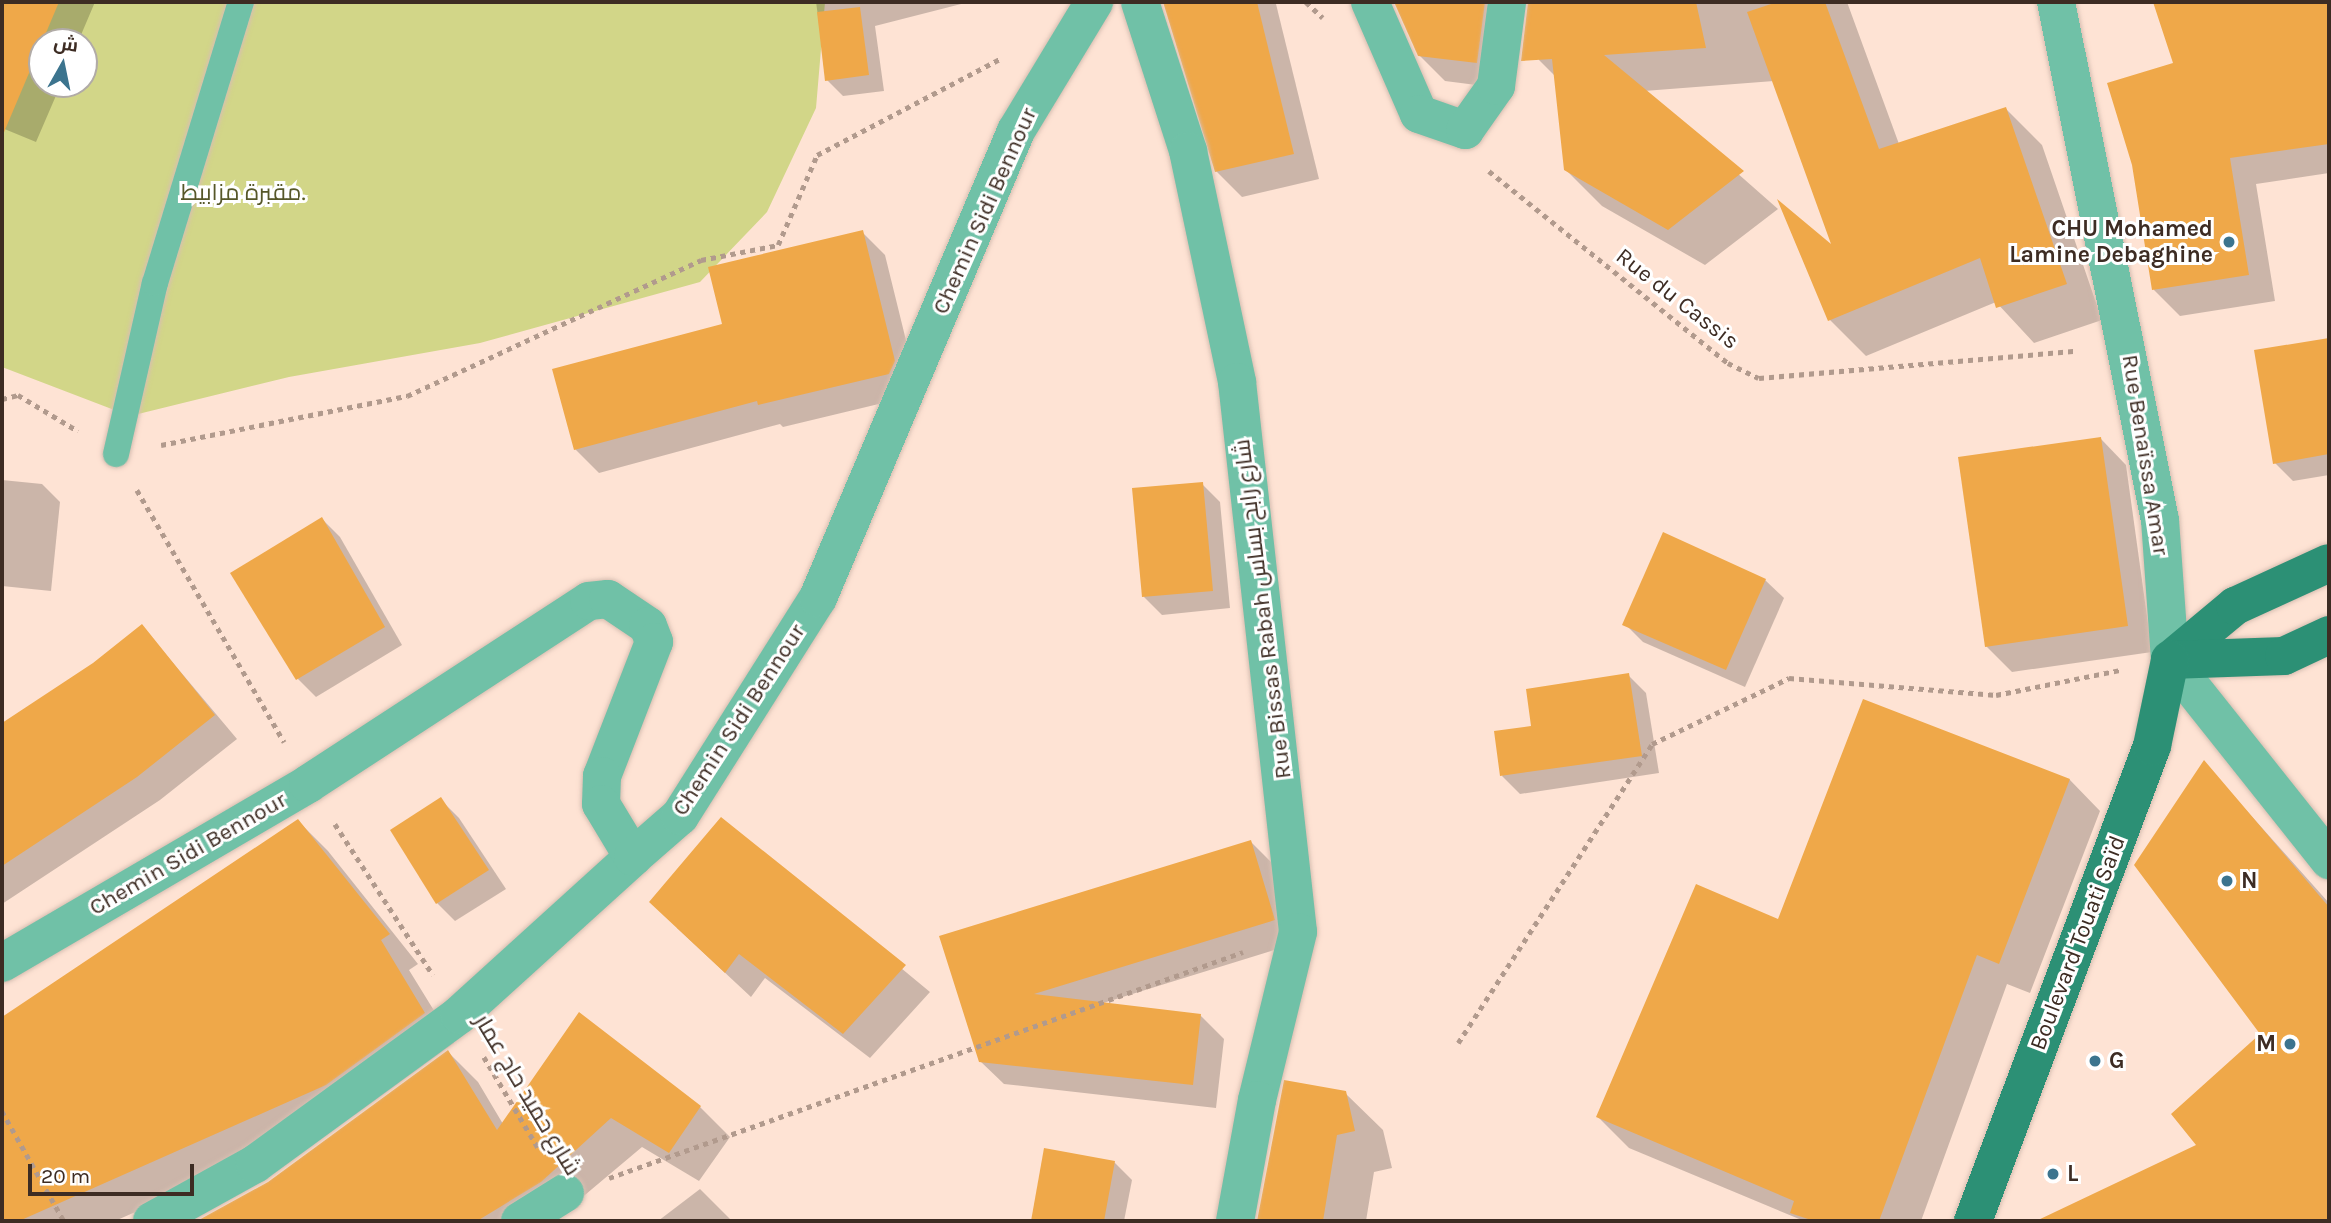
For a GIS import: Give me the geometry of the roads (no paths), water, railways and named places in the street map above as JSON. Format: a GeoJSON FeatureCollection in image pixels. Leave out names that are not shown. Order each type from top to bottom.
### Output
{"type":"FeatureCollection","features":[{"type":"Feature","properties":{"kind":"main road"},"geometry":{"type":"LineString","coordinates":[[2170,660],[2235,606],[2329,563]]}},
{"type":"Feature","properties":{"kind":"main road"},"geometry":{"type":"LineString","coordinates":[[2170,660],[2284,656],[2329,635]]}},
{"type":"Feature","properties":{"kind":"main road","name":"Boulevard Touati Saïd"},"geometry":{"type":"LineString","coordinates":[[1973,1221],[2152,746],[2170,660]]}},
{"type":"Feature","properties":{"kind":"street","name":"Chemin Sidi Bennour"},"geometry":{"type":"LineString","coordinates":[[2,963],[308,784],[589,601],[608,599],[648,625],[654,642],[602,776],[601,804],[633,856],[680,816],[818,598],[1016,131],[1094,2]]}},
{"type":"Feature","properties":{"kind":"street","name":"Rue Bissas Rabah شارع رابح بساس"},"geometry":{"type":"LineString","coordinates":[[1140,2],[1188,151],[1237,382],[1298,932],[1257,1100],[1235,1221]]}},
{"type":"Feature","properties":{"kind":"street"},"geometry":{"type":"LineString","coordinates":[[1370,2],[1419,114],[1465,130],[1496,86],[1507,2]]}},
{"type":"Feature","properties":{"kind":"street","name":"Rue Benaïssa Amar"},"geometry":{"type":"LineString","coordinates":[[2056,2],[2128,347],[2160,520],[2170,660]]}},
{"type":"Feature","properties":{"kind":"street"},"geometry":{"type":"LineString","coordinates":[[2170,660],[2329,860]]}},
{"type":"Feature","properties":{"kind":"street"},"geometry":{"type":"LineString","coordinates":[[152,1221],[255,1164],[459,1015],[633,856]]}},
{"type":"Feature","properties":{"kind":"street"},"geometry":{"type":"LineString","coordinates":[[520,1221],[565,1193]]}},
{"type":"Feature","properties":{"kind":"lane"},"geometry":{"type":"LineString","coordinates":[[116,454],[155,283],[242,2]]}},
{"type":"Feature","properties":{"kind":"place","name":"CHU Mohamed Lamine Debaghine"},"geometry":{"type":"Point","coordinates":[2229,242]}},
{"type":"Feature","properties":{"kind":"place","name":"N"},"geometry":{"type":"Point","coordinates":[2227,881]}},
{"type":"Feature","properties":{"kind":"place","name":"M"},"geometry":{"type":"Point","coordinates":[2290,1044]}},
{"type":"Feature","properties":{"kind":"place","name":"G"},"geometry":{"type":"Point","coordinates":[2095,1061]}},
{"type":"Feature","properties":{"kind":"place","name":"L"},"geometry":{"type":"Point","coordinates":[2053,1174]}},
{"type":"Feature","properties":{"kind":"park label","name":"مقبرة مزابيط."},"geometry":{"type":"Point","coordinates":[243,193]}}]}
